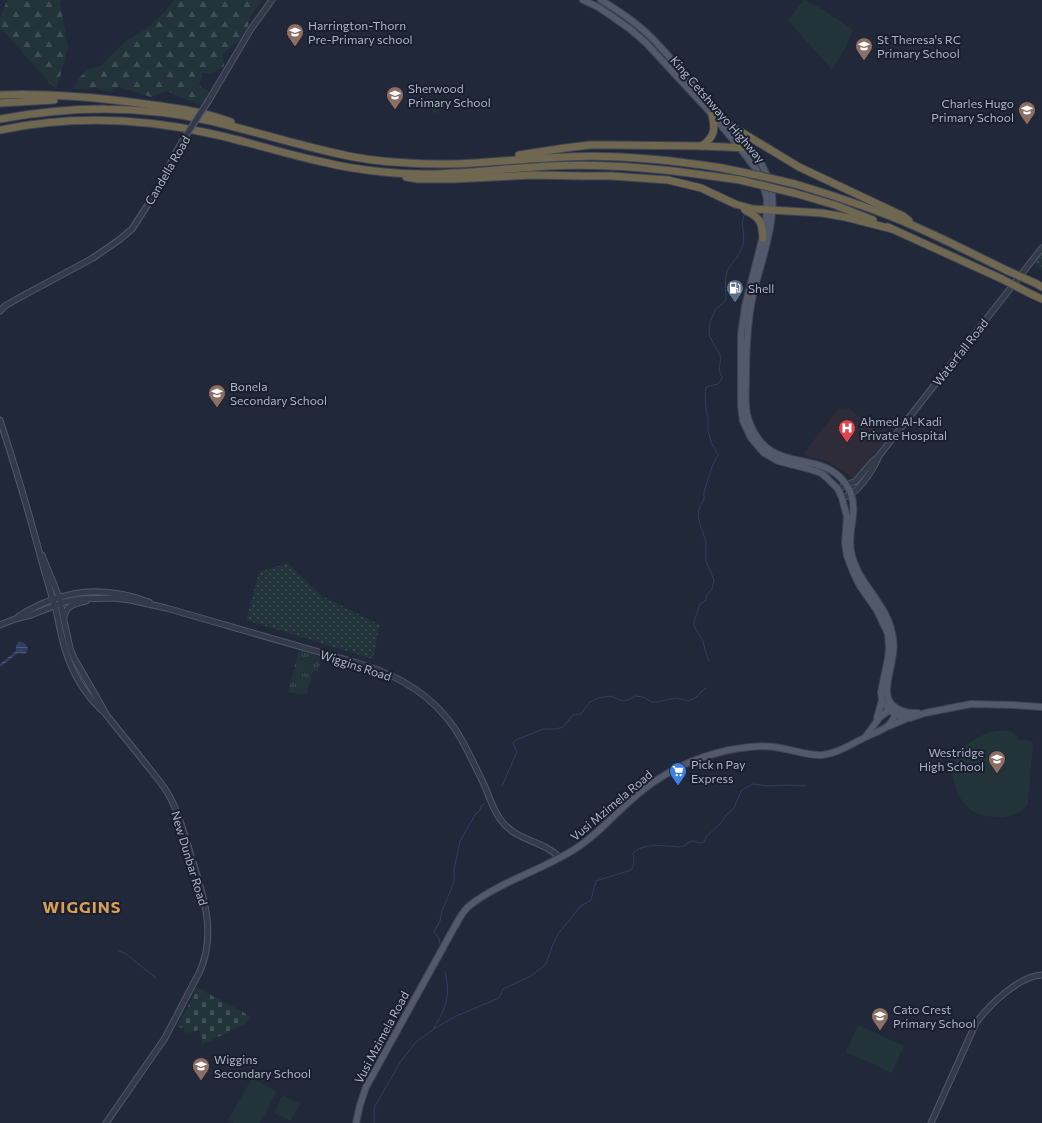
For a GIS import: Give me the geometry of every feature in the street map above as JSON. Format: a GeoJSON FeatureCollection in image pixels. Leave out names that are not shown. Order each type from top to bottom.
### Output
{"type":"FeatureCollection","features":[{"type":"Feature","properties":{"kind":"highway"},"geometry":{"type":"LineString","coordinates":[[0,95],[23,94],[110,100],[170,107],[220,118],[262,135]]}},
{"type":"Feature","properties":{"kind":"highway"},"geometry":{"type":"LineString","coordinates":[[0,103],[53,100],[110,100]]}},
{"type":"Feature","properties":{"kind":"highway"},"geometry":{"type":"LineString","coordinates":[[0,119],[31,113],[69,109],[99,108],[139,110],[174,114],[336,154],[374,160],[436,164],[485,163],[527,158],[595,156],[654,159],[722,168],[795,184],[842,199],[913,226],[1042,287]]}},
{"type":"Feature","properties":{"kind":"highway"},"geometry":{"type":"LineString","coordinates":[[702,146],[709,141],[714,132],[712,115]]}},
{"type":"Feature","properties":{"kind":"highway"},"geometry":{"type":"LineString","coordinates":[[0,134],[27,128],[49,126],[63,121]]}},
{"type":"Feature","properties":{"kind":"highway"},"geometry":{"type":"LineString","coordinates":[[0,130],[24,125],[63,121],[115,121],[148,123],[179,127],[221,136],[322,162],[352,168],[385,172],[446,174],[550,166],[600,165],[669,170],[740,180],[794,193],[835,205],[870,218],[1042,299]]}},
{"type":"Feature","properties":{"kind":"highway"},"geometry":{"type":"LineString","coordinates":[[728,124],[799,167],[903,216],[913,226]]}},
{"type":"Feature","properties":{"kind":"highway"},"geometry":{"type":"LineString","coordinates":[[485,163],[530,153],[590,146],[702,146],[749,148]]}},
{"type":"Feature","properties":{"kind":"highway"},"geometry":{"type":"LineString","coordinates":[[385,172],[418,179],[539,175],[612,176],[668,180],[701,188],[754,215],[758,218],[762,226],[763,242]]}},
{"type":"Feature","properties":{"kind":"highway"},"geometry":{"type":"LineString","coordinates":[[734,204],[753,209],[822,213],[845,216],[892,228]]}},
{"type":"Feature","properties":{"kind":"main road","name":"King Cetshwayo Highway"},"geometry":{"type":"LineString","coordinates":[[582,0],[598,7],[610,15],[630,29],[646,43],[712,115],[756,169],[762,181],[770,210]]}},
{"type":"Feature","properties":{"kind":"main road","name":"King Cetshwayo Highway"},"geometry":{"type":"LineString","coordinates":[[601,0],[626,16],[650,36],[749,148],[763,166],[770,184],[772,195],[747,331],[746,404],[748,419],[757,438],[770,450],[783,457],[814,464],[830,470],[837,474],[851,494],[854,507],[850,545],[854,564],[865,585],[882,609],[892,633],[892,660],[887,691],[894,710]]}},
{"type":"Feature","properties":{"kind":"main road","name":"King Cetshwayo Highway"},"geometry":{"type":"LineString","coordinates":[[763,242],[745,306],[741,335],[741,406],[743,421],[751,438],[764,453],[778,461],[821,473],[838,489],[842,498],[847,517],[844,543],[846,556],[857,580],[876,609],[888,634],[889,647],[882,688],[882,700],[875,724]]}},
{"type":"Feature","properties":{"kind":"main road"},"geometry":{"type":"LineString","coordinates":[[882,700],[902,717],[910,718],[925,712]]}},
{"type":"Feature","properties":{"kind":"main road"},"geometry":{"type":"LineString","coordinates":[[894,710],[910,713],[925,712],[971,704],[1042,707]]}},
{"type":"Feature","properties":{"kind":"main road"},"geometry":{"type":"LineString","coordinates":[[888,727],[892,723],[894,710]]}},
{"type":"Feature","properties":{"kind":"main road","name":"Vusi Mzimela Road"},"geometry":{"type":"LineString","coordinates":[[863,738],[882,714],[894,710]]}},
{"type":"Feature","properties":{"kind":"main road","name":"Vusi Mzimela Road"},"geometry":{"type":"LineString","coordinates":[[356,1123],[362,1096],[371,1078],[455,926],[464,912],[472,904],[494,890],[560,858],[584,843],[643,790],[692,760],[730,750],[756,746],[773,746],[808,754],[823,755],[841,750],[863,738],[910,718]]}},
{"type":"Feature","properties":{"kind":"main road","name":"Vusi Mzimela Road"},"geometry":{"type":"LineString","coordinates":[[360,1123],[366,1096],[374,1080],[472,904]]}},
{"type":"Feature","properties":{"kind":"street","name":"Candella Road"},"geometry":{"type":"LineString","coordinates":[[0,311],[15,300],[93,258],[132,229],[164,180],[173,157],[251,29],[272,0]]}},
{"type":"Feature","properties":{"kind":"street","name":"Waterfall Road"},"geometry":{"type":"LineString","coordinates":[[838,489],[856,481],[878,457],[1042,248]]}},
{"type":"Feature","properties":{"kind":"street"},"geometry":{"type":"LineString","coordinates":[[0,420],[18,476],[53,599],[67,656],[78,680],[90,693]]}},
{"type":"Feature","properties":{"kind":"street","name":"Waterfall Road"},"geometry":{"type":"LineString","coordinates":[[842,498],[851,494],[860,485],[876,463],[878,457]]}},
{"type":"Feature","properties":{"kind":"street"},"geometry":{"type":"LineString","coordinates":[[36,540],[59,600],[70,648],[90,693]]}},
{"type":"Feature","properties":{"kind":"street","name":"Wiggins Road"},"geometry":{"type":"LineString","coordinates":[[0,625],[31,615],[54,605],[59,600],[86,592],[117,593],[139,598],[166,608]]}},
{"type":"Feature","properties":{"kind":"street"},"geometry":{"type":"LineString","coordinates":[[64,620],[66,611],[70,606],[96,598]]}},
{"type":"Feature","properties":{"kind":"street","name":"Wiggins Road"},"geometry":{"type":"LineString","coordinates":[[15,619],[29,610],[53,599],[72,600],[114,598],[130,600],[166,608],[389,674],[424,696],[445,716],[459,736],[497,814],[504,824],[517,835],[550,849],[560,858]]}},
{"type":"Feature","properties":{"kind":"street","name":"New Dunbar Road"},"geometry":{"type":"LineString","coordinates":[[90,693],[99,708],[105,713],[159,781],[172,801],[202,891],[206,907],[208,927],[207,944],[202,964],[165,1038],[106,1123]]}},
{"type":"Feature","properties":{"kind":"street"},"geometry":{"type":"LineString","coordinates":[[932,1123],[976,1023],[990,1006],[1008,991],[1026,979],[1033,976],[1042,975]]}},
{"type":"Feature","properties":{"kind":"shaded area","name":"Ahmed Al-Kadi Private Hospital"},"geometry":{"type":"Polygon","coordinates":[[[848,408],[884,435],[885,441],[855,479],[827,461],[806,456],[804,453],[838,409],[848,408]]]}},
{"type":"Feature","properties":{"kind":"green space"},"geometry":{"type":"Polygon","coordinates":[[[7,0],[62,0],[60,3],[68,48],[56,90],[0,27],[0,19],[7,0]]]}},
{"type":"Feature","properties":{"kind":"green space"},"geometry":{"type":"Polygon","coordinates":[[[175,0],[262,0],[252,14],[243,39],[234,44],[223,54],[224,66],[211,73],[203,73],[199,85],[212,94],[199,105],[167,91],[151,97],[119,87],[110,92],[95,88],[73,89],[79,78],[89,69],[101,66],[129,39],[155,22],[175,0]]]}},
{"type":"Feature","properties":{"kind":"green space"},"geometry":{"type":"Polygon","coordinates":[[[804,0],[824,10],[853,30],[845,49],[832,70],[788,20],[804,0]]]}},
{"type":"Feature","properties":{"kind":"green space"},"geometry":{"type":"Polygon","coordinates":[[[441,98],[447,106],[434,114],[429,106],[441,98]]]}},
{"type":"Feature","properties":{"kind":"green space"},"geometry":{"type":"Polygon","coordinates":[[[1042,251],[1042,270],[1036,267],[1035,262],[1042,251]]]}},
{"type":"Feature","properties":{"kind":"green space"},"geometry":{"type":"Polygon","coordinates":[[[288,563],[322,596],[380,625],[373,659],[246,620],[259,572],[288,563]]]}},
{"type":"Feature","properties":{"kind":"green space"},"geometry":{"type":"Polygon","coordinates":[[[299,650],[322,657],[318,671],[313,671],[307,693],[299,694],[288,692],[299,650]]]}},
{"type":"Feature","properties":{"kind":"green space","name":"Westridge High School"},"geometry":{"type":"Polygon","coordinates":[[[997,731],[1012,732],[1017,736],[1018,740],[1029,740],[1033,744],[1028,805],[1019,812],[1005,817],[985,816],[971,810],[966,806],[958,794],[953,779],[953,765],[955,758],[960,751],[982,736],[997,731]]]}},
{"type":"Feature","properties":{"kind":"green space"},"geometry":{"type":"Polygon","coordinates":[[[196,987],[250,1016],[247,1023],[202,1045],[199,1030],[185,1033],[184,1029],[177,1026],[190,1003],[196,987]]]}},
{"type":"Feature","properties":{"kind":"green space"},"geometry":{"type":"Polygon","coordinates":[[[858,1025],[904,1046],[892,1073],[846,1052],[858,1025]]]}},
{"type":"Feature","properties":{"kind":"green space"},"geometry":{"type":"Polygon","coordinates":[[[252,1078],[277,1092],[260,1123],[235,1123],[228,1120],[252,1078]]]}},
{"type":"Feature","properties":{"kind":"green space"},"geometry":{"type":"Polygon","coordinates":[[[282,1095],[300,1104],[291,1121],[274,1113],[282,1095]]]}},
{"type":"Feature","properties":{"kind":"water"},"geometry":{"type":"Polygon","coordinates":[[[19,642],[24,643],[28,648],[27,652],[24,654],[18,653],[0,667],[0,664],[16,651],[16,645],[19,642]]]}},
{"type":"Feature","properties":{"kind":"waterway"},"geometry":{"type":"LineString","coordinates":[[709,661],[703,641],[694,626],[694,622],[700,604],[706,600],[707,595],[712,589],[714,580],[706,561],[706,541],[698,516],[712,467],[718,455],[711,442],[708,431],[705,393],[706,387],[718,384],[722,378],[719,369],[721,357],[709,335],[710,321],[716,309],[726,300],[727,272],[743,245],[743,217],[745,214]]}},
{"type":"Feature","properties":{"kind":"waterway"},"geometry":{"type":"LineString","coordinates":[[502,786],[517,752],[513,743],[516,740],[543,729],[556,729],[563,727],[573,715],[581,714],[590,702],[598,698],[611,696],[622,701],[628,700],[635,696],[643,697],[652,702],[676,698],[689,701],[695,698],[705,688]]}},
{"type":"Feature","properties":{"kind":"waterway"},"geometry":{"type":"LineString","coordinates":[[374,1123],[375,1106],[401,1061],[416,1042],[454,1017],[499,998],[503,989],[531,976],[546,964],[558,934],[581,906],[591,900],[596,881],[631,870],[634,864],[633,853],[640,848],[653,846],[680,847],[693,841],[699,843],[704,842],[706,837],[734,808],[741,791],[753,784],[767,786],[806,786]]}},
{"type":"Feature","properties":{"kind":"waterway"},"geometry":{"type":"LineString","coordinates":[[440,944],[439,938],[434,932],[440,921],[442,911],[454,882],[454,870],[460,841],[475,815],[485,803]]}},
{"type":"Feature","properties":{"kind":"waterway"},"geometry":{"type":"LineString","coordinates":[[119,951],[126,954],[156,978]]}},
{"type":"Feature","properties":{"kind":"waterway"},"geometry":{"type":"LineString","coordinates":[[434,1028],[442,1014],[446,1001],[448,988],[445,972]]}},
{"type":"Feature","properties":{"kind":"place","name":"Harrington-Thorn Pre-Primary school"},"geometry":{"type":"Point","coordinates":[295,47]}},
{"type":"Feature","properties":{"kind":"place","name":"St Theresa's RC Primary School"},"geometry":{"type":"Point","coordinates":[864,61]}},
{"type":"Feature","properties":{"kind":"place","name":"Sherwood Primary School"},"geometry":{"type":"Point","coordinates":[395,110]}},
{"type":"Feature","properties":{"kind":"place","name":"Charles Hugo Primary School"},"geometry":{"type":"Point","coordinates":[1027,125]}},
{"type":"Feature","properties":{"kind":"place","name":"Shell"},"geometry":{"type":"Point","coordinates":[735,303]}},
{"type":"Feature","properties":{"kind":"place","name":"Bonela Secondary School"},"geometry":{"type":"Point","coordinates":[217,408]}},
{"type":"Feature","properties":{"kind":"place","name":"Ahmed Al-Kadi Private Hospital"},"geometry":{"type":"Point","coordinates":[847,443]}},
{"type":"Feature","properties":{"kind":"place","name":"Westridge High School"},"geometry":{"type":"Point","coordinates":[997,774]}},
{"type":"Feature","properties":{"kind":"place","name":"Pick n Pay Express"},"geometry":{"type":"Point","coordinates":[678,786]}},
{"type":"Feature","properties":{"kind":"place","name":"Cato Crest Primary School"},"geometry":{"type":"Point","coordinates":[880,1031]}},
{"type":"Feature","properties":{"kind":"place","name":"Wiggins Secondary School"},"geometry":{"type":"Point","coordinates":[201,1081]}},
{"type":"Feature","properties":{"kind":"district","name":"WIGGINS"},"geometry":{"type":"Point","coordinates":[82,906]}}]}
